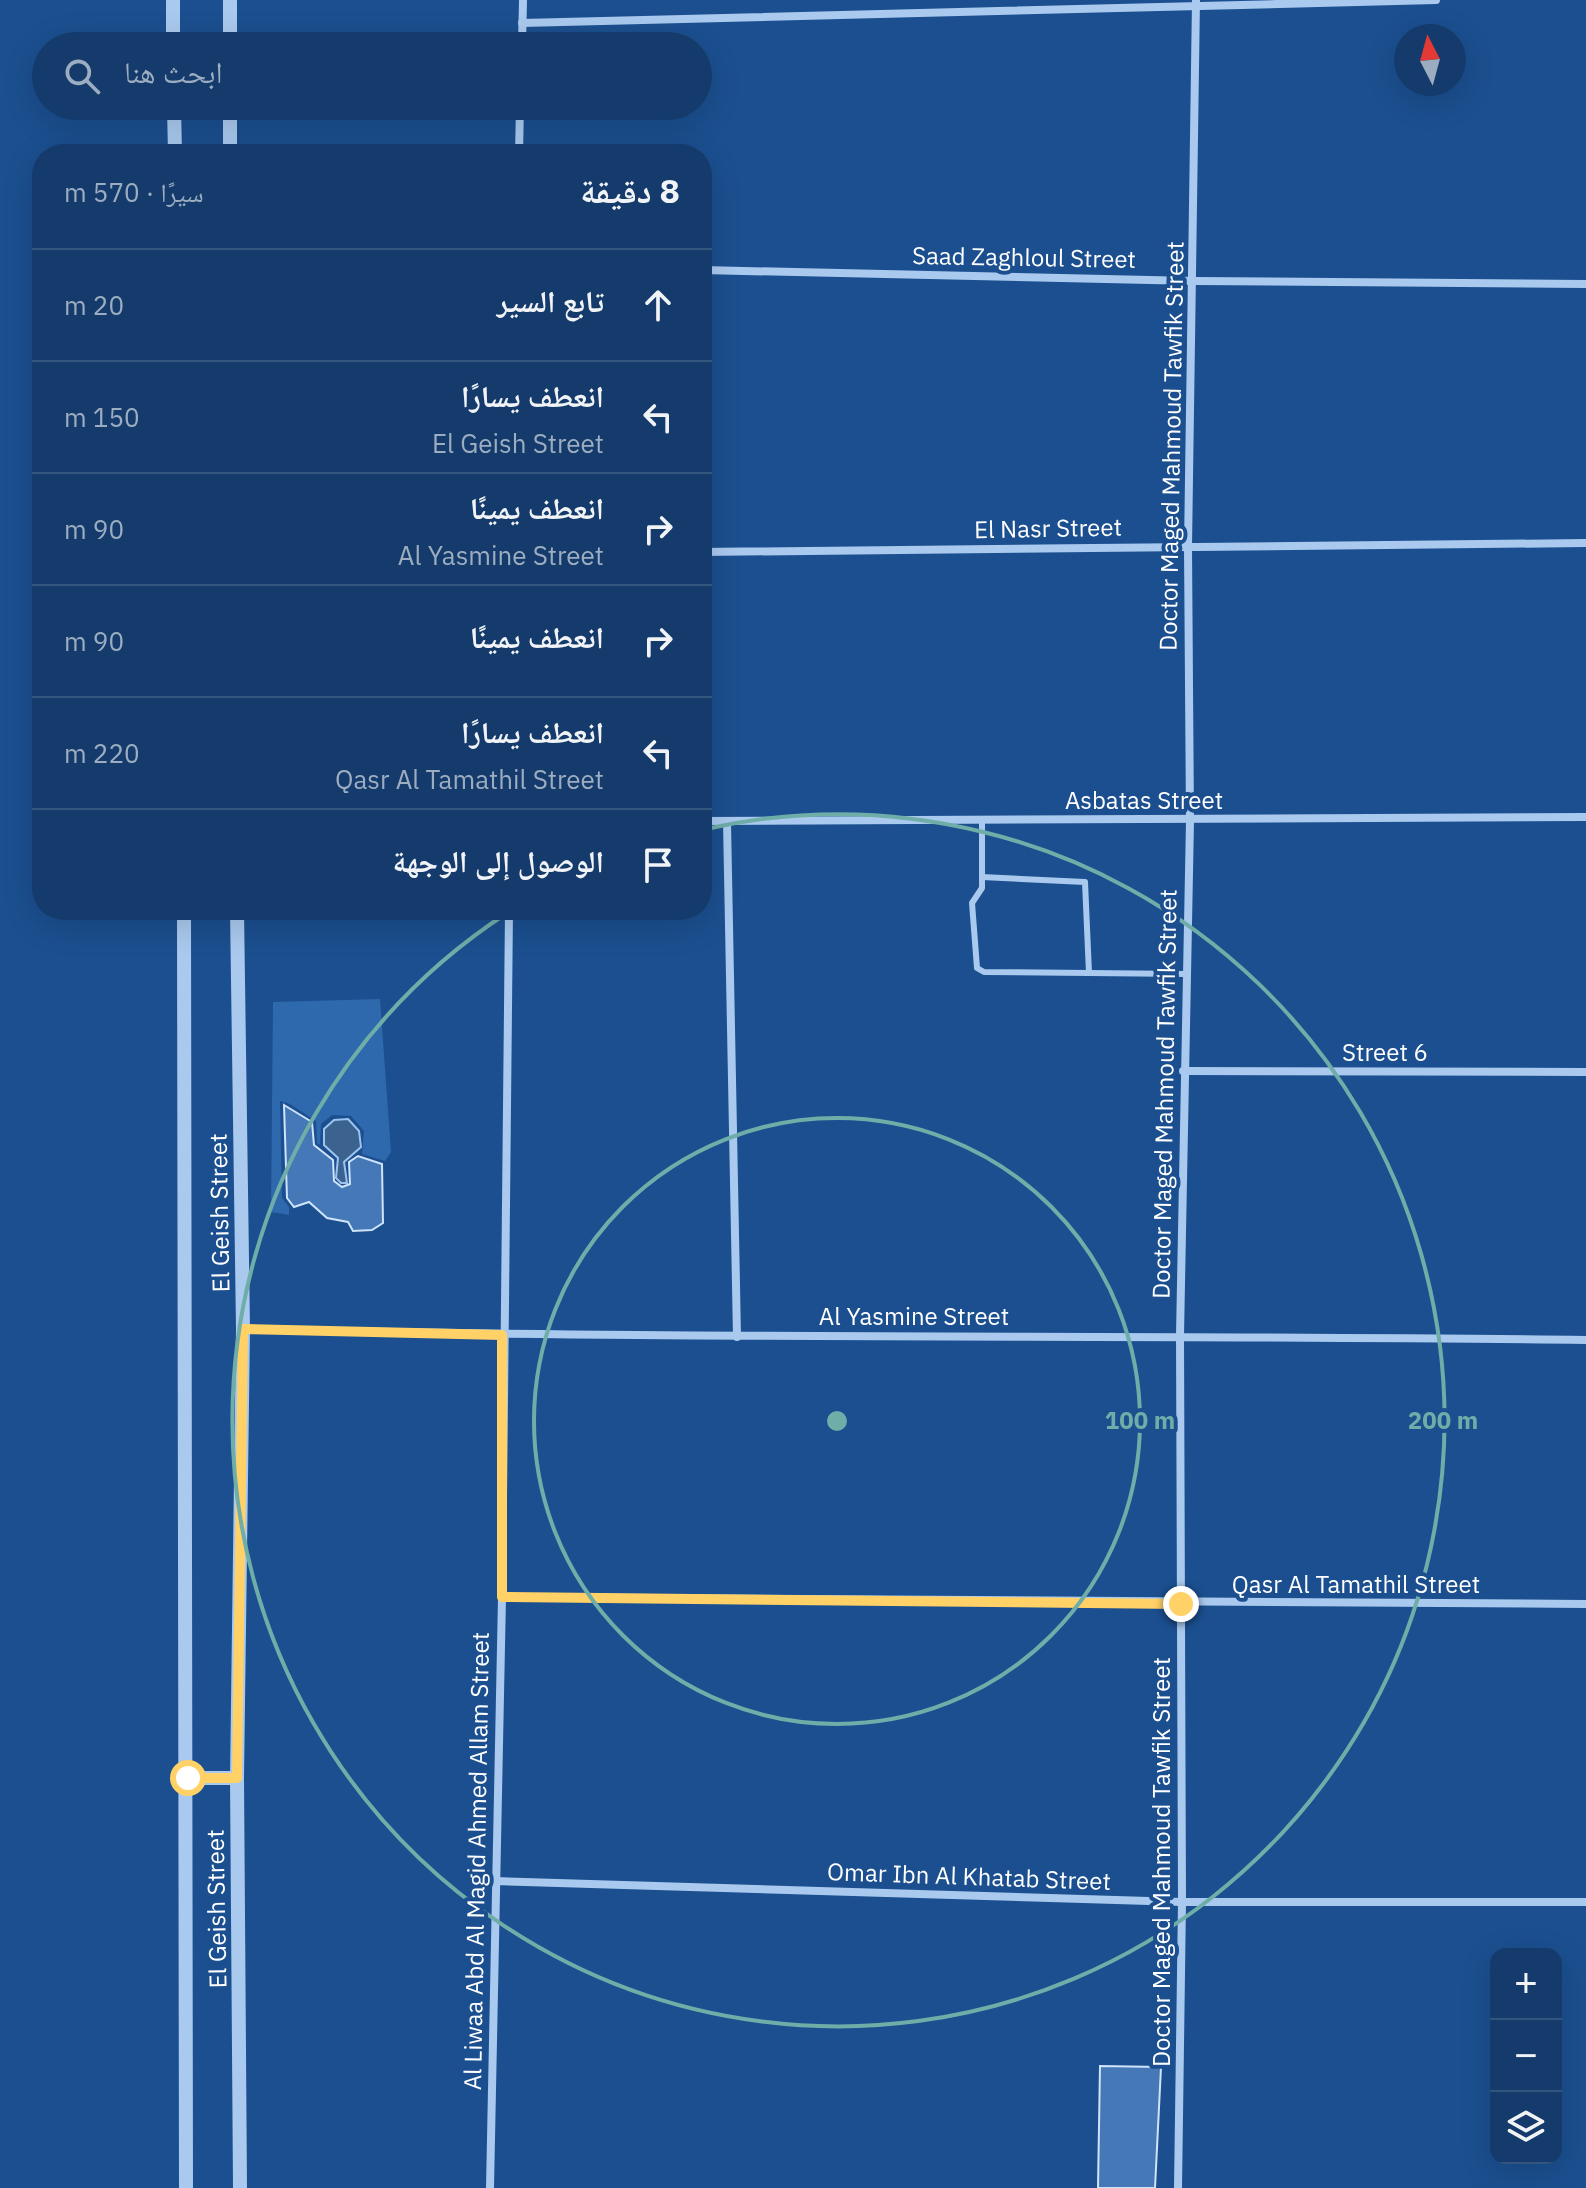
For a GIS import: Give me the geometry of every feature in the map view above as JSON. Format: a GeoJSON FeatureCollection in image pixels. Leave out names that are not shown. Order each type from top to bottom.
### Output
{"type":"FeatureCollection","features":[{"type":"Feature","properties":{"kind":"street"},"geometry":{"type":"LineString","coordinates":[[173,0],[173,32]]}},
{"type":"Feature","properties":{"kind":"street"},"geometry":{"type":"LineString","coordinates":[[230,0],[230,32]]}},
{"type":"Feature","properties":{"kind":"street"},"geometry":{"type":"LineString","coordinates":[[522,32],[523,0]]}},
{"type":"Feature","properties":{"kind":"street"},"geometry":{"type":"LineString","coordinates":[[522,23],[1196,3],[1436,0]]}},
{"type":"Feature","properties":{"kind":"street","name":"Doctor Maged Mahmoud Tawfik Street"},"geometry":{"type":"LineString","coordinates":[[1178,2188],[1182,1902],[1180,1335],[1190,821],[1188,547],[1196,3]]}},
{"type":"Feature","properties":{"kind":"street"},"geometry":{"type":"LineString","coordinates":[[174,120],[175,144]]}},
{"type":"Feature","properties":{"kind":"street"},"geometry":{"type":"LineString","coordinates":[[230,120],[230,144]]}},
{"type":"Feature","properties":{"kind":"street"},"geometry":{"type":"LineString","coordinates":[[519,144],[520,120]]}},
{"type":"Feature","properties":{"kind":"street","name":"Saad Zaghloul Street"},"geometry":{"type":"LineString","coordinates":[[712,270],[1194,281],[1586,284]]}},
{"type":"Feature","properties":{"kind":"street","name":"El Nasr Street"},"geometry":{"type":"LineString","coordinates":[[712,552],[1586,543]]}},
{"type":"Feature","properties":{"kind":"street","name":"Asbatas Street"},"geometry":{"type":"LineString","coordinates":[[712,821],[1586,817]]}},
{"type":"Feature","properties":{"kind":"street"},"geometry":{"type":"LineString","coordinates":[[727,822],[737,1337]]}},
{"type":"Feature","properties":{"kind":"street","name":"El Geish Street"},"geometry":{"type":"LineString","coordinates":[[184,920],[188,1778],[186,2188]]}},
{"type":"Feature","properties":{"kind":"street","name":"El Geish Street"},"geometry":{"type":"LineString","coordinates":[[237,920],[243,1329],[237,1778],[240,2188]]}},
{"type":"Feature","properties":{"kind":"street","name":"Al Liwaa Abd Al Magid Ahmed Allam Street"},"geometry":{"type":"LineString","coordinates":[[490,2188],[502,1597],[502,1335],[509,920]]}},
{"type":"Feature","properties":{"kind":"street","name":"Street 6"},"geometry":{"type":"LineString","coordinates":[[1183,1071],[1586,1072]]}},
{"type":"Feature","properties":{"kind":"street","name":"Al Yasmine Street"},"geometry":{"type":"LineString","coordinates":[[243,1329],[737,1337],[1180,1335],[1586,1340]]}},
{"type":"Feature","properties":{"kind":"street","name":"Qasr Al Tamathil Street"},"geometry":{"type":"LineString","coordinates":[[502,1597],[1181,1604],[1586,1604]]}},
{"type":"Feature","properties":{"kind":"street"},"geometry":{"type":"LineString","coordinates":[[188,1778],[237,1778]]}},
{"type":"Feature","properties":{"kind":"street","name":"Omar Ibn Al Khatab Street"},"geometry":{"type":"LineString","coordinates":[[494,1881],[1182,1902],[1586,1902]]}},
{"type":"Feature","properties":{"kind":"lane"},"geometry":{"type":"LineString","coordinates":[[982,820],[982,891],[972,903],[977,968],[984,972],[1186,974]]}},
{"type":"Feature","properties":{"kind":"lane"},"geometry":{"type":"LineString","coordinates":[[982,877],[1085,882],[1089,973]]}},
{"type":"Feature","properties":{"kind":"shaded area"},"geometry":{"type":"Polygon","coordinates":[[[380,999],[391,1152],[385,1161],[362,1154],[364,1131],[351,1116],[332,1115],[321,1124],[320,1145],[317,1143],[316,1121],[280,1101],[282,1198],[289,1207],[289,1215],[271,1212],[273,1002],[380,999]]]}},
{"type":"Feature","properties":{"kind":"shaded area"},"geometry":{"type":"Polygon","coordinates":[[[348,1119],[359,1131],[361,1147],[344,1162],[347,1183],[341,1183],[336,1178],[338,1158],[324,1145],[324,1129],[334,1120],[348,1119]]]}},
{"type":"Feature","properties":{"kind":"building"},"geometry":{"type":"Polygon","coordinates":[[[284,1105],[312,1122],[314,1145],[333,1160],[334,1181],[342,1187],[350,1184],[349,1162],[358,1156],[382,1164],[383,1223],[372,1230],[353,1231],[348,1222],[327,1218],[309,1202],[294,1207],[287,1198],[284,1105]]]}},
{"type":"Feature","properties":{"kind":"building"},"geometry":{"type":"Polygon","coordinates":[[[1100,2066],[1161,2067],[1155,2188],[1098,2188],[1100,2066]]]}},
{"type":"Feature","properties":{"kind":"route"},"geometry":{"type":"LineString","coordinates":[[188,1778],[237,1778],[243,1329],[502,1335],[502,1597],[1181,1604]]}}]}
